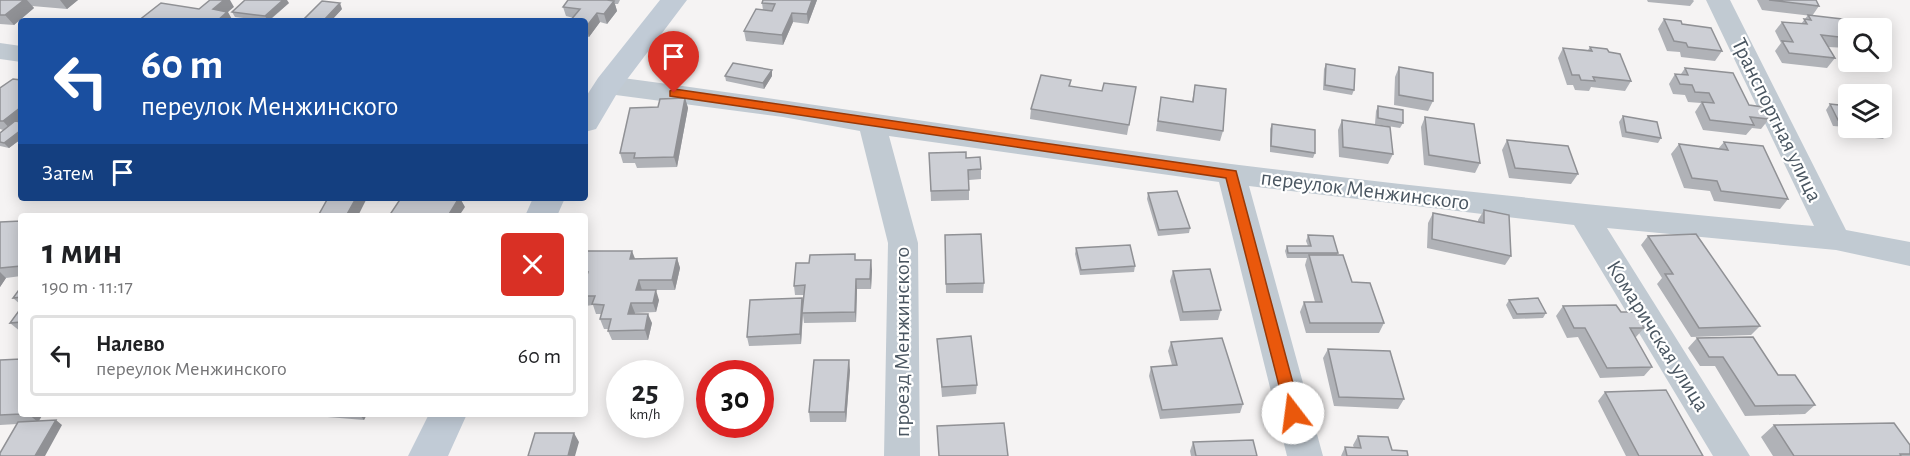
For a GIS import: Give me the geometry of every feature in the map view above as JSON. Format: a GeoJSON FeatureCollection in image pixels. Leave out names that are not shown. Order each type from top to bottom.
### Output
{"type":"FeatureCollection","features":[{"type":"Feature","properties":{"kind":"street"},"geometry":{"type":"LineString","coordinates":[[588,118],[608,85],[674,0]]}},
{"type":"Feature","properties":{"kind":"street","name":"Транспортная улица"},"geometry":{"type":"LineString","coordinates":[[1718,0],[1836,239]]}},
{"type":"Feature","properties":{"kind":"street"},"geometry":{"type":"LineString","coordinates":[[0,51],[18,54]]}},
{"type":"Feature","properties":{"kind":"street","name":"переулок Менжинского"},"geometry":{"type":"LineString","coordinates":[[608,85],[783,108],[872,124],[1231,174],[1583,215],[1836,239],[1910,254]]}},
{"type":"Feature","properties":{"kind":"street","name":"проезд Менжинского"},"geometry":{"type":"LineString","coordinates":[[872,124],[903,243],[902,456]]}},
{"type":"Feature","properties":{"kind":"street"},"geometry":{"type":"LineString","coordinates":[[1231,174],[1305,456]]}},
{"type":"Feature","properties":{"kind":"street","name":"Комаричская улица"},"geometry":{"type":"LineString","coordinates":[[1583,215],[1732,456]]}},
{"type":"Feature","properties":{"kind":"street"},"geometry":{"type":"LineString","coordinates":[[428,456],[447,417]]}},
{"type":"Feature","properties":{"kind":"building"},"geometry":{"type":"Polygon","coordinates":[[[0,0],[24,0],[5,15],[0,15],[0,0]]]}},
{"type":"Feature","properties":{"kind":"building"},"geometry":{"type":"Polygon","coordinates":[[[210,0],[224,0],[213,9],[227,12],[220,18],[142,18],[161,3],[199,9],[210,0]]]}},
{"type":"Feature","properties":{"kind":"building"},"geometry":{"type":"Polygon","coordinates":[[[245,0],[283,0],[265,16],[232,12],[245,0]]]}},
{"type":"Feature","properties":{"kind":"building"},"geometry":{"type":"Polygon","coordinates":[[[568,0],[614,1],[604,14],[597,13],[588,24],[588,18],[572,18],[580,9],[563,7],[568,0]]]}},
{"type":"Feature","properties":{"kind":"building"},"geometry":{"type":"Polygon","coordinates":[[[763,0],[812,0],[807,14],[792,13],[782,35],[744,31],[756,9],[772,11],[775,4],[762,3],[763,0]]]}},
{"type":"Feature","properties":{"kind":"building"},"geometry":{"type":"Polygon","coordinates":[[[1769,0],[1816,0],[1819,6],[1769,0]]]}},
{"type":"Feature","properties":{"kind":"building"},"geometry":{"type":"Polygon","coordinates":[[[322,1],[340,3],[326,18],[305,18],[322,1]]]}},
{"type":"Feature","properties":{"kind":"building"},"geometry":{"type":"Polygon","coordinates":[[[1808,15],[1838,18],[1838,37],[1821,35],[1835,58],[1789,53],[1782,41],[1793,42],[1782,22],[1807,24],[1804,19],[1811,20],[1808,15]]]}},
{"type":"Feature","properties":{"kind":"building"},"geometry":{"type":"Polygon","coordinates":[[[1664,19],[1711,28],[1722,51],[1688,47],[1686,43],[1674,41],[1664,19]]]}},
{"type":"Feature","properties":{"kind":"building"},"geometry":{"type":"Polygon","coordinates":[[[1590,47],[1607,49],[1609,52],[1620,54],[1631,81],[1593,77],[1595,81],[1581,80],[1579,75],[1572,75],[1563,48],[1592,51],[1590,47]]]}},
{"type":"Feature","properties":{"kind":"building"},"geometry":{"type":"Polygon","coordinates":[[[733,63],[772,70],[763,83],[725,76],[733,63]]]}},
{"type":"Feature","properties":{"kind":"building"},"geometry":{"type":"Polygon","coordinates":[[[1326,64],[1355,69],[1354,90],[1325,85],[1326,64]]]}},
{"type":"Feature","properties":{"kind":"building"},"geometry":{"type":"Polygon","coordinates":[[[1399,67],[1433,73],[1433,101],[1399,95],[1399,67]]]}},
{"type":"Feature","properties":{"kind":"building"},"geometry":{"type":"Polygon","coordinates":[[[1685,68],[1733,73],[1749,105],[1763,107],[1769,119],[1750,117],[1754,125],[1710,120],[1702,102],[1714,103],[1709,93],[1695,92],[1692,85],[1680,84],[1675,74],[1688,75],[1685,68]]]}},
{"type":"Feature","properties":{"kind":"building"},"geometry":{"type":"Polygon","coordinates":[[[1041,75],[1071,80],[1069,86],[1102,91],[1104,83],[1136,87],[1129,125],[1031,109],[1041,75]]]}},
{"type":"Feature","properties":{"kind":"building"},"geometry":{"type":"Polygon","coordinates":[[[13,79],[18,80],[18,109],[3,121],[0,121],[0,88],[13,79]]]}},
{"type":"Feature","properties":{"kind":"building"},"geometry":{"type":"Polygon","coordinates":[[[1195,85],[1226,89],[1223,131],[1158,121],[1161,97],[1193,102],[1195,85]]]}},
{"type":"Feature","properties":{"kind":"building"},"geometry":{"type":"Polygon","coordinates":[[[685,98],[674,157],[634,158],[635,153],[620,153],[630,108],[658,107],[660,99],[685,98]]]}},
{"type":"Feature","properties":{"kind":"building"},"geometry":{"type":"Polygon","coordinates":[[[1830,104],[1838,105],[1838,120],[1830,104]]]}},
{"type":"Feature","properties":{"kind":"building"},"geometry":{"type":"Polygon","coordinates":[[[1378,106],[1403,110],[1403,123],[1378,118],[1378,106]]]}},
{"type":"Feature","properties":{"kind":"building"},"geometry":{"type":"Polygon","coordinates":[[[1623,116],[1657,122],[1661,138],[1626,132],[1623,116]]]}},
{"type":"Feature","properties":{"kind":"building"},"geometry":{"type":"Polygon","coordinates":[[[1425,117],[1474,124],[1480,163],[1429,155],[1425,117]]]}},
{"type":"Feature","properties":{"kind":"building"},"geometry":{"type":"Polygon","coordinates":[[[1342,120],[1390,127],[1393,154],[1343,147],[1342,120]]]}},
{"type":"Feature","properties":{"kind":"building"},"geometry":{"type":"Polygon","coordinates":[[[15,121],[18,122],[18,132],[4,143],[0,142],[0,133],[15,121]]]}},
{"type":"Feature","properties":{"kind":"building"},"geometry":{"type":"Polygon","coordinates":[[[1272,124],[1315,130],[1315,153],[1271,146],[1272,124]]]}},
{"type":"Feature","properties":{"kind":"building"},"geometry":{"type":"Polygon","coordinates":[[[1507,140],[1568,146],[1578,174],[1515,168],[1507,140]]]}},
{"type":"Feature","properties":{"kind":"building"},"geometry":{"type":"Polygon","coordinates":[[[1724,142],[1763,146],[1788,199],[1721,191],[1717,181],[1692,178],[1679,144],[1728,150],[1724,142]]]}},
{"type":"Feature","properties":{"kind":"building"},"geometry":{"type":"Polygon","coordinates":[[[966,152],[966,158],[980,157],[981,169],[968,170],[969,190],[931,191],[929,153],[966,152]]]}},
{"type":"Feature","properties":{"kind":"building"},"geometry":{"type":"Polygon","coordinates":[[[1177,191],[1190,228],[1159,230],[1148,193],[1177,191]]]}},
{"type":"Feature","properties":{"kind":"building"},"geometry":{"type":"Polygon","coordinates":[[[326,201],[354,201],[348,213],[320,213],[326,201]]]}},
{"type":"Feature","properties":{"kind":"building"},"geometry":{"type":"Polygon","coordinates":[[[399,201],[457,201],[450,213],[391,213],[399,201]]]}},
{"type":"Feature","properties":{"kind":"building"},"geometry":{"type":"Polygon","coordinates":[[[1484,210],[1509,215],[1511,256],[1432,239],[1433,213],[1484,223],[1484,210]]]}},
{"type":"Feature","properties":{"kind":"building"},"geometry":{"type":"Polygon","coordinates":[[[18,221],[18,266],[0,268],[0,222],[18,221]]]}},
{"type":"Feature","properties":{"kind":"building"},"geometry":{"type":"Polygon","coordinates":[[[981,234],[984,283],[946,284],[945,235],[981,234]]]}},
{"type":"Feature","properties":{"kind":"building"},"geometry":{"type":"Polygon","coordinates":[[[1696,234],[1760,326],[1699,328],[1665,274],[1673,274],[1648,236],[1696,234]]]}},
{"type":"Feature","properties":{"kind":"building"},"geometry":{"type":"Polygon","coordinates":[[[1308,235],[1333,236],[1338,253],[1288,253],[1287,246],[1311,246],[1308,235]]]}},
{"type":"Feature","properties":{"kind":"building"},"geometry":{"type":"Polygon","coordinates":[[[1130,245],[1135,266],[1081,270],[1076,248],[1130,245]]]}},
{"type":"Feature","properties":{"kind":"building"},"geometry":{"type":"Polygon","coordinates":[[[588,251],[632,251],[630,259],[677,258],[672,280],[639,280],[636,290],[656,290],[653,303],[631,303],[628,314],[648,314],[645,330],[608,331],[611,319],[600,319],[604,305],[592,304],[595,296],[588,296],[588,251]]]}},
{"type":"Feature","properties":{"kind":"building"},"geometry":{"type":"Polygon","coordinates":[[[855,254],[855,260],[871,260],[870,279],[856,279],[855,312],[802,313],[805,285],[794,286],[796,263],[809,263],[810,255],[855,254]]]}},
{"type":"Feature","properties":{"kind":"building"},"geometry":{"type":"Polygon","coordinates":[[[1309,255],[1343,255],[1352,282],[1370,283],[1384,323],[1310,323],[1304,302],[1322,302],[1309,255]]]}},
{"type":"Feature","properties":{"kind":"building"},"geometry":{"type":"Polygon","coordinates":[[[1210,269],[1221,310],[1183,312],[1173,271],[1210,269]]]}},
{"type":"Feature","properties":{"kind":"building"},"geometry":{"type":"Polygon","coordinates":[[[802,298],[800,334],[747,337],[750,300],[802,298]]]}},
{"type":"Feature","properties":{"kind":"building"},"geometry":{"type":"Polygon","coordinates":[[[1538,298],[1546,313],[1517,314],[1509,300],[1538,298]]]}},
{"type":"Feature","properties":{"kind":"building"},"geometry":{"type":"Polygon","coordinates":[[[1616,305],[1621,312],[1635,312],[1644,328],[1630,328],[1652,367],[1607,368],[1585,328],[1574,328],[1563,306],[1616,305]]]}},
{"type":"Feature","properties":{"kind":"building"},"geometry":{"type":"Polygon","coordinates":[[[18,312],[18,322],[10,323],[18,312]]]}},
{"type":"Feature","properties":{"kind":"building"},"geometry":{"type":"Polygon","coordinates":[[[971,336],[977,385],[942,387],[937,339],[971,336]]]}},
{"type":"Feature","properties":{"kind":"building"},"geometry":{"type":"Polygon","coordinates":[[[1753,337],[1778,375],[1795,375],[1815,405],[1755,406],[1723,357],[1709,357],[1697,338],[1753,337]]]}},
{"type":"Feature","properties":{"kind":"building"},"geometry":{"type":"Polygon","coordinates":[[[1222,338],[1243,404],[1162,410],[1151,367],[1177,365],[1171,342],[1222,338]]]}},
{"type":"Feature","properties":{"kind":"building"},"geometry":{"type":"Polygon","coordinates":[[[1328,349],[1390,351],[1404,399],[1339,397],[1328,349]]]}},
{"type":"Feature","properties":{"kind":"building"},"geometry":{"type":"Polygon","coordinates":[[[18,359],[18,414],[0,415],[0,360],[18,359]]]}},
{"type":"Feature","properties":{"kind":"building"},"geometry":{"type":"Polygon","coordinates":[[[814,360],[849,360],[845,412],[809,412],[814,360]]]}},
{"type":"Feature","properties":{"kind":"building"},"geometry":{"type":"Polygon","coordinates":[[[1666,390],[1703,456],[1639,456],[1605,392],[1666,390]]]}},
{"type":"Feature","properties":{"kind":"building"},"geometry":{"type":"Polygon","coordinates":[[[56,420],[35,456],[0,456],[18,422],[56,420]]]}},
{"type":"Feature","properties":{"kind":"building"},"geometry":{"type":"Polygon","coordinates":[[[1004,423],[1008,456],[939,456],[937,426],[1004,423]]]}},
{"type":"Feature","properties":{"kind":"building"},"geometry":{"type":"Polygon","coordinates":[[[1894,423],[1910,445],[1910,454],[1900,454],[1901,456],[1794,456],[1774,425],[1894,423]]]}},
{"type":"Feature","properties":{"kind":"building"},"geometry":{"type":"Polygon","coordinates":[[[535,433],[574,433],[568,456],[528,456],[535,433]]]}},
{"type":"Feature","properties":{"kind":"building"},"geometry":{"type":"Polygon","coordinates":[[[1358,436],[1388,437],[1392,450],[1407,451],[1408,456],[1347,456],[1345,447],[1361,448],[1358,436]]]}},
{"type":"Feature","properties":{"kind":"building"},"geometry":{"type":"Polygon","coordinates":[[[1253,440],[1257,456],[1196,456],[1193,442],[1253,440]]]}},
{"type":"Feature","properties":{"kind":"route"},"geometry":{"type":"LineString","coordinates":[[674,93],[783,108],[872,124],[1231,174],[1293,413]]}}]}
